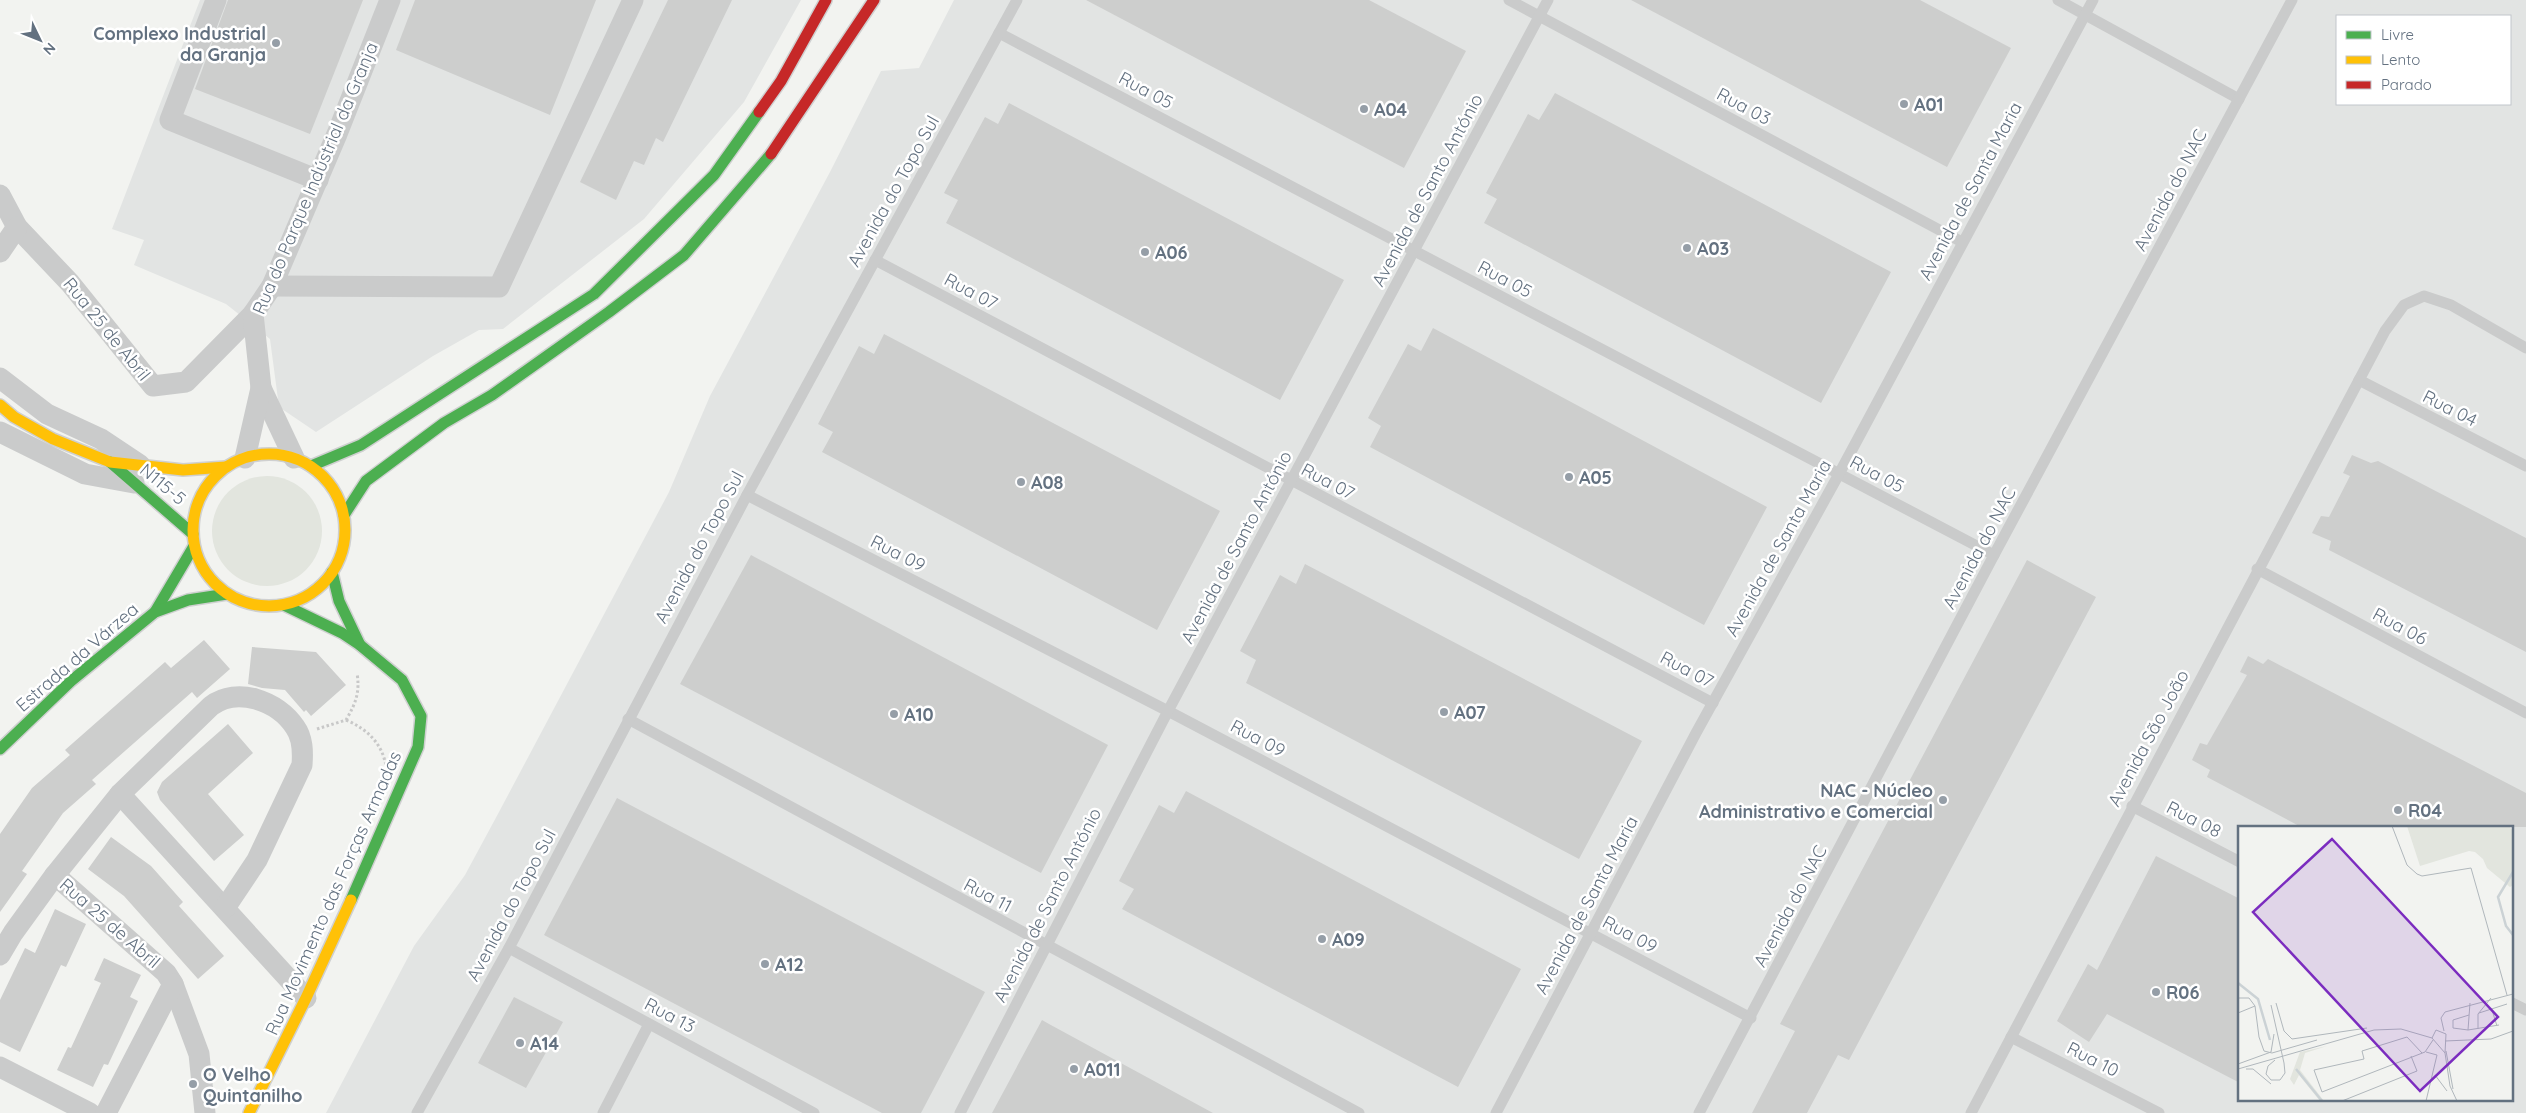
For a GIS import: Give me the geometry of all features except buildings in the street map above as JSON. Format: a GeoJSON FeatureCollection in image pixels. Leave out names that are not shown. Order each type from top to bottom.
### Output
{"type":"FeatureCollection","features":[{"type":"Feature","properties":{"kind":"main road"},"geometry":{"type":"LineString","coordinates":[[302,462],[361,445],[594,294],[714,175],[781,81],[826,0]]}},
{"type":"Feature","properties":{"kind":"main road"},"geometry":{"type":"LineString","coordinates":[[344,515],[366,482],[444,423],[492,395],[609,312],[684,255],[771,154],[873,0]]}},
{"type":"Feature","properties":{"kind":"main road"},"geometry":{"type":"LineString","coordinates":[[685,236],[766,142],[806,80]]}},
{"type":"Feature","properties":{"kind":"main road"},"geometry":{"type":"LineString","coordinates":[[609,312],[671,250]]}},
{"type":"Feature","properties":{"kind":"main road"},"geometry":{"type":"LineString","coordinates":[[0,405],[14,416],[53,439],[137,474],[226,467]]}},
{"type":"Feature","properties":{"kind":"main road"},"geometry":{"type":"LineString","coordinates":[[270,454],[302,462],[330,485],[337,496],[344,515],[345,534],[341,554],[332,572],[311,592],[284,605],[264,606],[245,603],[227,594],[212,581],[201,565],[192,534],[196,508],[207,485],[226,467],[245,458],[270,454]]}},
{"type":"Feature","properties":{"kind":"main road","name":"N115-5"},"geometry":{"type":"LineString","coordinates":[[110,462],[137,474],[192,534]]}},
{"type":"Feature","properties":{"kind":"main road","name":"Estrada da Várzea"},"geometry":{"type":"LineString","coordinates":[[155,612],[194,546]]}},
{"type":"Feature","properties":{"kind":"main road","name":"Rua Movimento das Forças Armadas"},"geometry":{"type":"LineString","coordinates":[[332,572],[339,601],[360,645]]}},
{"type":"Feature","properties":{"kind":"main road","name":"Estrada da Várzea"},"geometry":{"type":"LineString","coordinates":[[0,749],[70,681],[155,612],[188,600],[227,594]]}},
{"type":"Feature","properties":{"kind":"main road","name":"Rua Movimento das Forças Armadas"},"geometry":{"type":"LineString","coordinates":[[249,1113],[306,998],[403,785],[418,747],[421,716],[402,680],[360,645],[342,633],[284,605]]}},
{"type":"Feature","properties":{"kind":"street"},"geometry":{"type":"LineString","coordinates":[[216,0],[170,120],[318,180]]}},
{"type":"Feature","properties":{"kind":"street","name":"Rua do Parque Indústrial da Granja"},"geometry":{"type":"LineString","coordinates":[[245,458],[261,388],[253,314],[272,286],[318,180],[390,0]]}},
{"type":"Feature","properties":{"kind":"street"},"geometry":{"type":"LineString","coordinates":[[272,286],[499,287],[633,0]]}},
{"type":"Feature","properties":{"kind":"street","name":"Rua 25 de Abril"},"geometry":{"type":"LineString","coordinates":[[0,195],[9,226],[70,283],[153,386],[186,382],[253,314]]}},
{"type":"Feature","properties":{"kind":"street"},"geometry":{"type":"LineString","coordinates":[[0,252],[9,226]]}},
{"type":"Feature","properties":{"kind":"street"},"geometry":{"type":"LineString","coordinates":[[0,378],[47,414],[101,439],[137,474]]}},
{"type":"Feature","properties":{"kind":"street","name":"Rua do Parque Indústrial da Granja"},"geometry":{"type":"LineString","coordinates":[[261,388],[302,462]]}},
{"type":"Feature","properties":{"kind":"street"},"geometry":{"type":"LineString","coordinates":[[0,432],[84,474],[137,474]]}},
{"type":"Feature","properties":{"kind":"street"},"geometry":{"type":"LineString","coordinates":[[0,955],[12,933],[55,875],[120,794],[210,706],[226,698],[250,698],[269,704],[295,727],[303,746],[302,764],[257,860],[224,908]]}},
{"type":"Feature","properties":{"kind":"street"},"geometry":{"type":"LineString","coordinates":[[120,794],[306,998]]}},
{"type":"Feature","properties":{"kind":"street","name":"Rua 25 de Abril"},"geometry":{"type":"LineString","coordinates":[[55,875],[161,967],[173,984],[199,1054],[205,1113]]}},
{"type":"Feature","properties":{"kind":"street"},"geometry":{"type":"LineString","coordinates":[[106,1113],[173,984]]}},
{"type":"Feature","properties":{"kind":"street"},"geometry":{"type":"LineString","coordinates":[[0,1067],[90,1113]]}},
{"type":"Feature","properties":{"kind":"lane","name":"Avenida do Topo Sul"},"geometry":{"type":"LineString","coordinates":[[417,1113],[509,948],[747,495],[1017,0]]}},
{"type":"Feature","properties":{"kind":"lane","name":"Rua 03"},"geometry":{"type":"LineString","coordinates":[[1509,0],[1962,242]]}},
{"type":"Feature","properties":{"kind":"lane","name":"Avenida de Santo António"},"geometry":{"type":"LineString","coordinates":[[960,1113],[1168,711],[1548,0]]}},
{"type":"Feature","properties":{"kind":"lane"},"geometry":{"type":"LineString","coordinates":[[2058,0],[2239,99]]}},
{"type":"Feature","properties":{"kind":"lane","name":"Avenida de Santa Maria"},"geometry":{"type":"LineString","coordinates":[[1496,1113],[1713,703],[1839,474],[2093,0]]}},
{"type":"Feature","properties":{"kind":"lane","name":"Avenida do NAC"},"geometry":{"type":"LineString","coordinates":[[1699,1113],[1751,1018],[1994,555],[2292,0]]}},
{"type":"Feature","properties":{"kind":"lane","name":"Rua 05"},"geometry":{"type":"LineString","coordinates":[[1000,33],[1994,555]]}},
{"type":"Feature","properties":{"kind":"lane","name":"Rua 07"},"geometry":{"type":"LineString","coordinates":[[875,260],[1291,482],[1713,703]]}},
{"type":"Feature","properties":{"kind":"lane","name":"Avenida São João"},"geometry":{"type":"LineString","coordinates":[[1970,1113],[2385,331],[2404,305],[2424,296],[2451,305],[2526,348]]}},
{"type":"Feature","properties":{"kind":"lane","name":"Rua 04"},"geometry":{"type":"LineString","coordinates":[[2359,380],[2526,466]]}},
{"type":"Feature","properties":{"kind":"lane","name":"Rua 09"},"geometry":{"type":"LineString","coordinates":[[747,495],[1168,711],[1751,1018]]}},
{"type":"Feature","properties":{"kind":"lane","name":"Rua 06"},"geometry":{"type":"LineString","coordinates":[[2257,569],[2526,713]]}},
{"type":"Feature","properties":{"kind":"lane","name":"Rua 11"},"geometry":{"type":"LineString","coordinates":[[628,719],[1045,946],[1360,1113]]}},
{"type":"Feature","properties":{"kind":"lane","name":"Rua 08"},"geometry":{"type":"LineString","coordinates":[[2132,806],[2238,861]]}},
{"type":"Feature","properties":{"kind":"lane","name":"Rua 13"},"geometry":{"type":"LineString","coordinates":[[509,948],[814,1113]]}},
{"type":"Feature","properties":{"kind":"lane"},"geometry":{"type":"LineString","coordinates":[[2514,1004],[2526,1010]]}},
{"type":"Feature","properties":{"kind":"lane"},"geometry":{"type":"LineString","coordinates":[[603,1113],[649,1024]]}},
{"type":"Feature","properties":{"kind":"lane","name":"Rua 10"},"geometry":{"type":"LineString","coordinates":[[2010,1037],[2139,1109],[2159,1113]]}},
{"type":"Feature","properties":{"kind":"path"},"geometry":{"type":"LineString","coordinates":[[299,736],[346,720],[357,703],[359,685],[356,665],[360,645]]}},
{"type":"Feature","properties":{"kind":"path"},"geometry":{"type":"LineString","coordinates":[[346,720],[361,727],[379,744],[384,758],[386,773]]}},
{"type":"Feature","properties":{"kind":"shaded area"},"geometry":{"type":"Polygon","coordinates":[[[200,0],[801,0],[744,102],[644,219],[503,329],[479,330],[433,356],[316,432],[279,407],[270,339],[226,304],[134,265],[144,240],[112,229],[200,0]]]}},
{"type":"Feature","properties":{"kind":"shaded area"},"geometry":{"type":"Polygon","coordinates":[[[954,0],[2526,0],[2526,1113],[326,1113],[414,946],[465,875],[499,812],[669,492],[710,396],[830,172],[881,71],[919,68],[954,0]]]}},
{"type":"Feature","properties":{"kind":"shaded area"},"geometry":{"type":"Polygon","coordinates":[[[267,476],[278,477],[288,481],[306,492],[317,510],[321,520],[321,542],[317,552],[306,570],[288,581],[278,585],[267,586],[256,585],[246,581],[228,570],[217,552],[213,542],[212,531],[213,520],[217,510],[228,492],[246,481],[256,477],[267,476]]]}},
{"type":"Feature","properties":{"kind":"traffic: fast"},"geometry":{"type":"LineString","coordinates":[[311,466],[361,445],[594,294],[714,175],[759,112]]}},
{"type":"Feature","properties":{"kind":"traffic: fast"},"geometry":{"type":"LineString","coordinates":[[344,515],[366,481],[444,423],[492,395],[609,312],[684,255],[771,154]]}},
{"type":"Feature","properties":{"kind":"traffic: fast"},"geometry":{"type":"LineString","coordinates":[[110,462],[193,534]]}},
{"type":"Feature","properties":{"kind":"traffic: fast"},"geometry":{"type":"LineString","coordinates":[[155,612],[194,546]]}},
{"type":"Feature","properties":{"kind":"traffic: fast"},"geometry":{"type":"LineString","coordinates":[[332,572],[339,601],[360,645]]}},
{"type":"Feature","properties":{"kind":"traffic: fast"},"geometry":{"type":"LineString","coordinates":[[0,749],[71,681],[155,612],[188,600],[227,594]]}},
{"type":"Feature","properties":{"kind":"traffic: fast"},"geometry":{"type":"LineString","coordinates":[[284,605],[342,633],[360,645],[402,680],[421,716],[418,747],[351,900]]}},
{"type":"Feature","properties":{"kind":"traffic: slow"},"geometry":{"type":"LineString","coordinates":[[0,405],[14,417],[53,439],[110,462],[183,470],[226,467]]}},
{"type":"Feature","properties":{"kind":"traffic: slow"},"geometry":{"type":"LineString","coordinates":[[269,454],[298,460],[323,476],[339,501],[345,530],[339,559],[323,584],[298,600],[269,606],[240,600],[215,584],[199,559],[193,530],[199,501],[215,476],[240,460],[269,454]]}},
{"type":"Feature","properties":{"kind":"traffic: slow"},"geometry":{"type":"LineString","coordinates":[[249,1113],[306,998],[351,900]]}},
{"type":"Feature","properties":{"kind":"traffic: jam"},"geometry":{"type":"LineString","coordinates":[[759,112],[781,81],[826,0]]}},
{"type":"Feature","properties":{"kind":"traffic: jam"},"geometry":{"type":"LineString","coordinates":[[771,154],[874,0]]}},
{"type":"Feature","properties":{"kind":"place","name":"Complexo Industrial da Granja"},"geometry":{"type":"Point","coordinates":[276,43]}},
{"type":"Feature","properties":{"kind":"place","name":"A01"},"geometry":{"type":"Point","coordinates":[1904,104]}},
{"type":"Feature","properties":{"kind":"place","name":"A04"},"geometry":{"type":"Point","coordinates":[1364,109]}},
{"type":"Feature","properties":{"kind":"place","name":"A03"},"geometry":{"type":"Point","coordinates":[1687,248]}},
{"type":"Feature","properties":{"kind":"place","name":"A06"},"geometry":{"type":"Point","coordinates":[1145,252]}},
{"type":"Feature","properties":{"kind":"place","name":"A05"},"geometry":{"type":"Point","coordinates":[1569,477]}},
{"type":"Feature","properties":{"kind":"place","name":"A08"},"geometry":{"type":"Point","coordinates":[1021,482]}},
{"type":"Feature","properties":{"kind":"place","name":"A07"},"geometry":{"type":"Point","coordinates":[1444,712]}},
{"type":"Feature","properties":{"kind":"place","name":"A10"},"geometry":{"type":"Point","coordinates":[894,714]}},
{"type":"Feature","properties":{"kind":"place","name":"NAC - Núcleo Administrativo e Comercial"},"geometry":{"type":"Point","coordinates":[1943,800]}},
{"type":"Feature","properties":{"kind":"place","name":"R04"},"geometry":{"type":"Point","coordinates":[2398,810]}},
{"type":"Feature","properties":{"kind":"place","name":"A09"},"geometry":{"type":"Point","coordinates":[1322,939]}},
{"type":"Feature","properties":{"kind":"place","name":"A12"},"geometry":{"type":"Point","coordinates":[765,964]}},
{"type":"Feature","properties":{"kind":"place","name":"R06"},"geometry":{"type":"Point","coordinates":[2156,992]}},
{"type":"Feature","properties":{"kind":"place","name":"A14"},"geometry":{"type":"Point","coordinates":[520,1043]}},
{"type":"Feature","properties":{"kind":"place","name":"A011"},"geometry":{"type":"Point","coordinates":[1074,1069]}},
{"type":"Feature","properties":{"kind":"place","name":"O Velho Quintanilho"},"geometry":{"type":"Point","coordinates":[193,1084]}}]}
